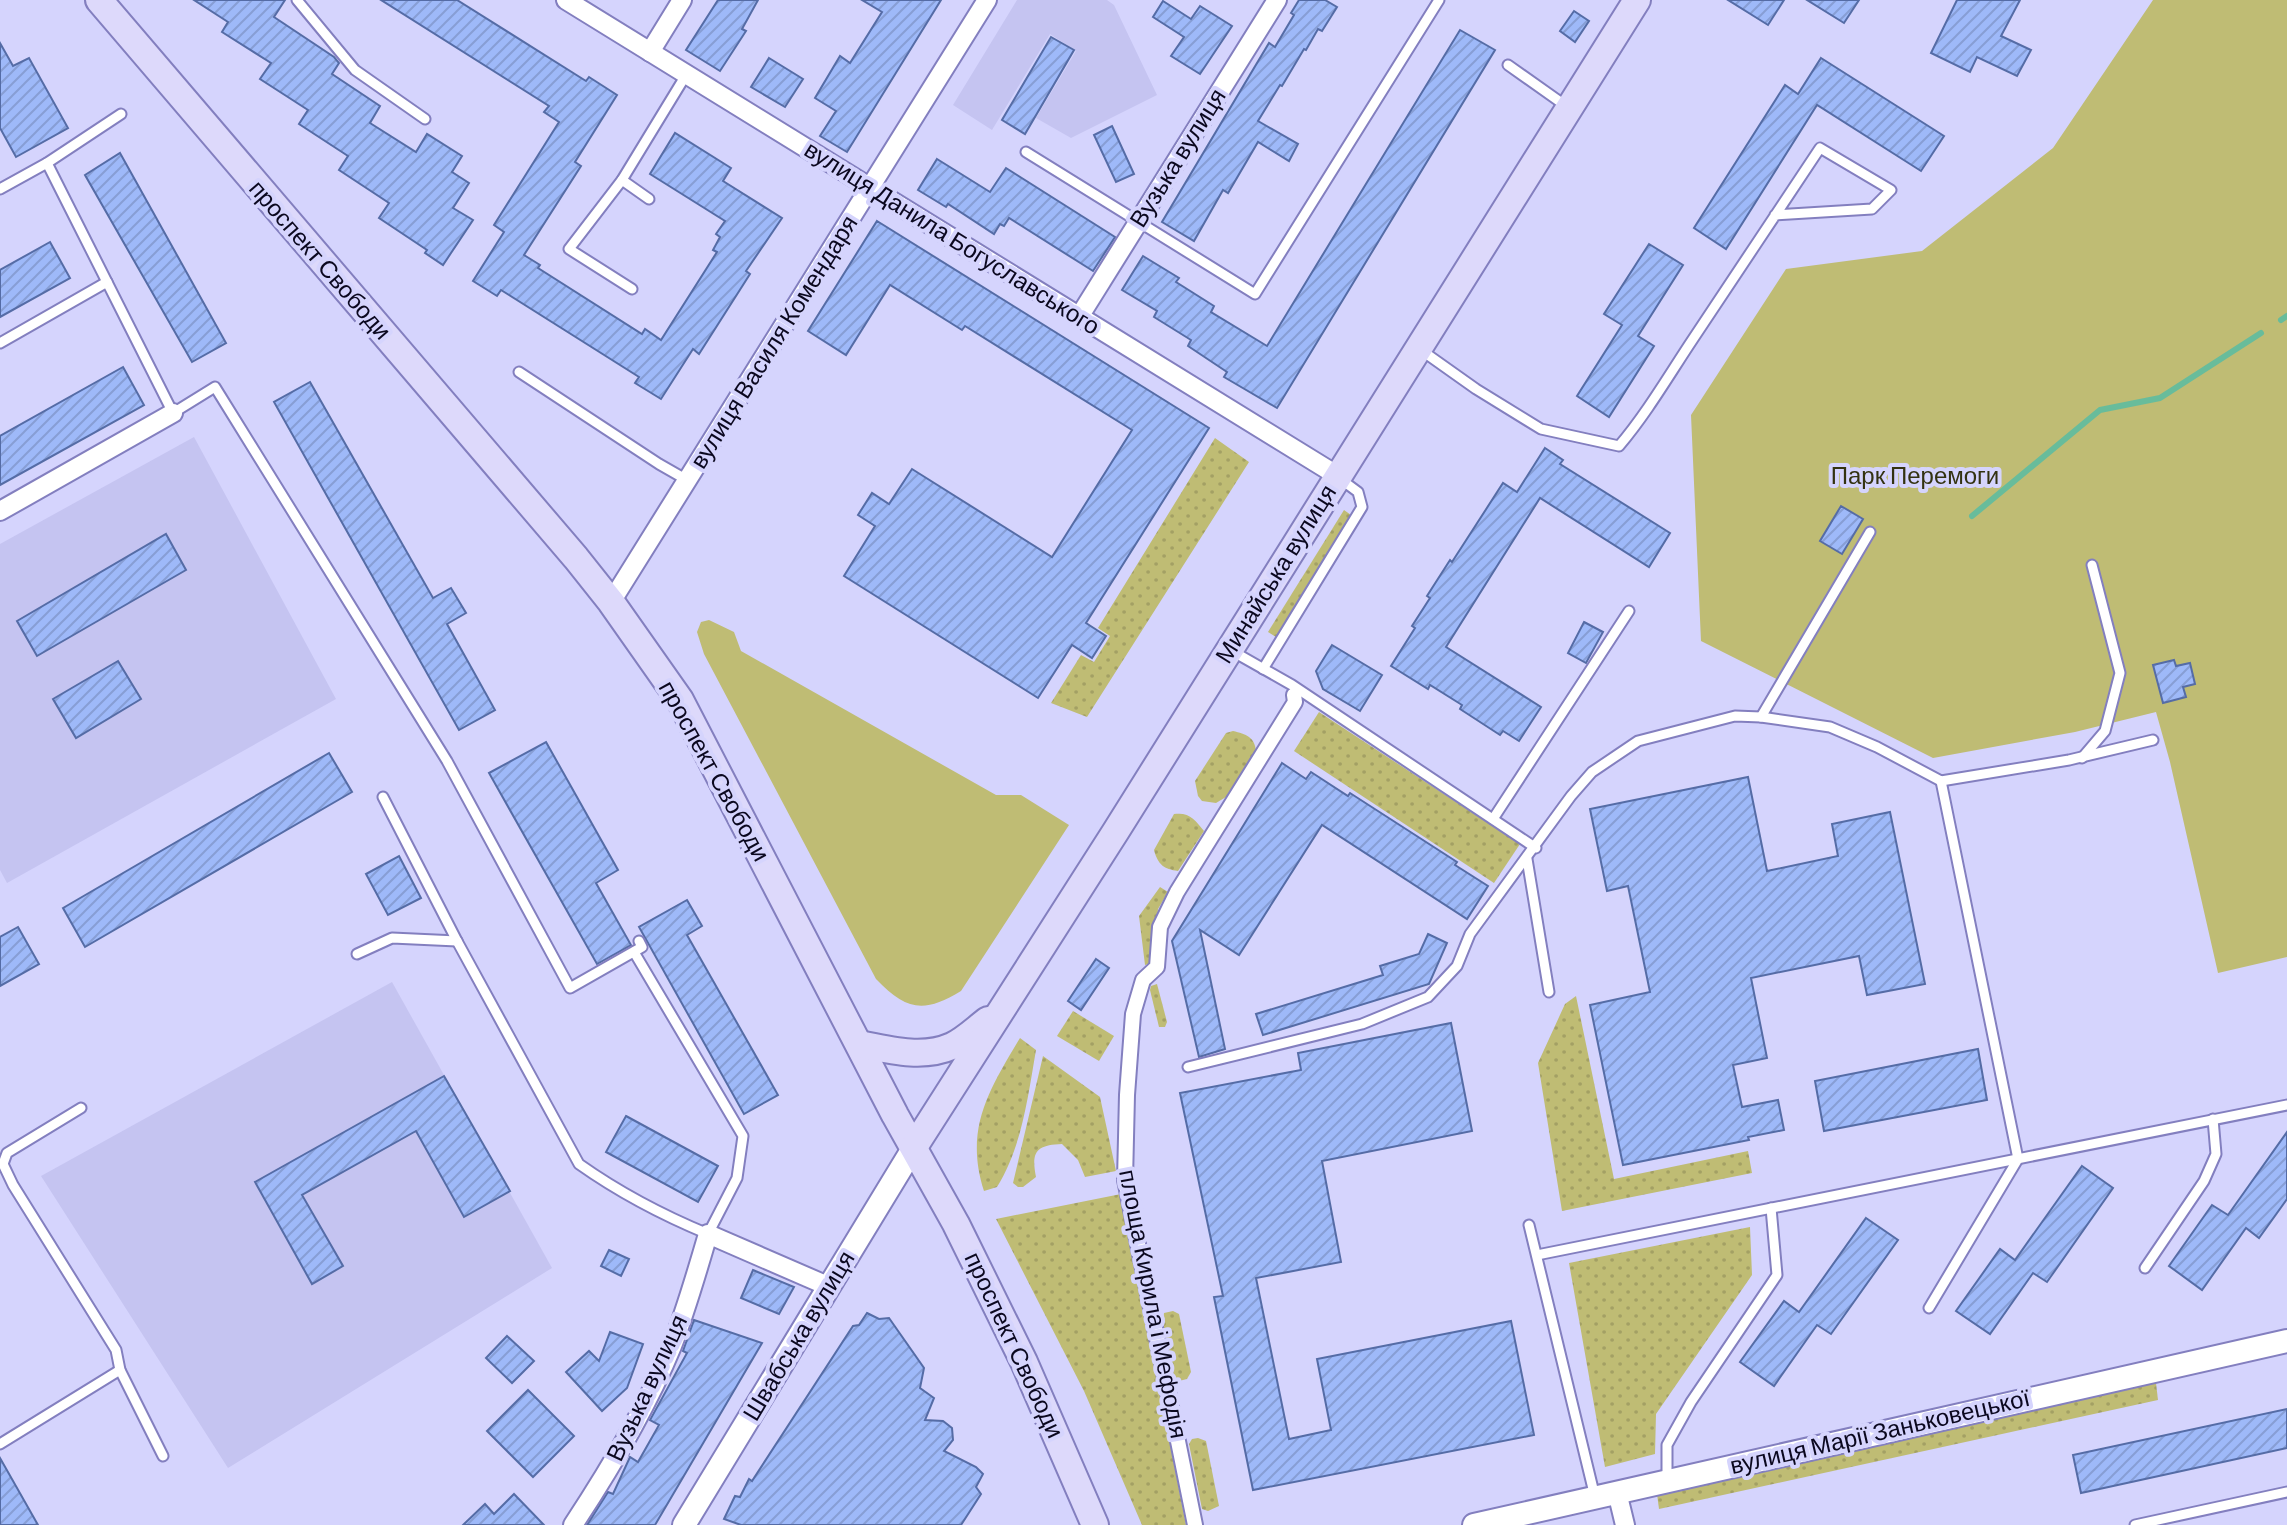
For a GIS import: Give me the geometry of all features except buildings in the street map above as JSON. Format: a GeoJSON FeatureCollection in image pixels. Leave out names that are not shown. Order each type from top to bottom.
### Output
{"type":"FeatureCollection","features":[{"type":"Feature","properties":{"kind":"main road","name":"проспект Свободи"},"geometry":{"type":"LineString","coordinates":[[99,0],[611,602],[680,700],[956,1224],[1024,1362],[1095,1525]]}},
{"type":"Feature","properties":{"kind":"main road","name":"Минайська вулиця"},"geometry":{"type":"LineString","coordinates":[[914,1147],[1637,0]]}},
{"type":"Feature","properties":{"kind":"main road"},"geometry":{"type":"LineString","coordinates":[[859,1044],[901,1052],[926,1052],[953,1046],[1001,1011]]}},
{"type":"Feature","properties":{"kind":"street","name":"вулиця Данила Богуславського"},"geometry":{"type":"LineString","coordinates":[[566,0],[1338,476]]}},
{"type":"Feature","properties":{"kind":"street"},"geometry":{"type":"LineString","coordinates":[[650,52],[682,0]]}},
{"type":"Feature","properties":{"kind":"street","name":"вулиця Василя Комендаря"},"geometry":{"type":"LineString","coordinates":[[611,602],[987,0]]}},
{"type":"Feature","properties":{"kind":"street","name":"Вузька вулиця"},"geometry":{"type":"LineString","coordinates":[[1079,317],[1277,0]]}},
{"type":"Feature","properties":{"kind":"street"},"geometry":{"type":"LineString","coordinates":[[0,511],[173,413]]}},
{"type":"Feature","properties":{"kind":"street","name":"площа Кирила і Мефодія"},"geometry":{"type":"LineString","coordinates":[[1195,1525],[1125,1180],[1133,1014],[1143,980],[1157,967],[1160,927],[1177,892],[1295,702],[1294,695]]}},
{"type":"Feature","properties":{"kind":"street","name":"Швабська вулиця"},"geometry":{"type":"LineString","coordinates":[[684,1525],[914,1147]]}},
{"type":"Feature","properties":{"kind":"street"},"geometry":{"type":"LineString","coordinates":[[708,1234],[830,1287]]}},
{"type":"Feature","properties":{"kind":"street","name":"Вузька вулиця"},"geometry":{"type":"LineString","coordinates":[[573,1525],[629,1434],[659,1373],[689,1296],[708,1234]]}},
{"type":"Feature","properties":{"kind":"street","name":"вулиця Марії Заньковецької"},"geometry":{"type":"LineString","coordinates":[[1474,1525],[2287,1341]]}},
{"type":"Feature","properties":{"kind":"street"},"geometry":{"type":"LineString","coordinates":[[1617,1492],[1625,1525]]}},
{"type":"Feature","properties":{"kind":"lane"},"geometry":{"type":"LineString","coordinates":[[297,0],[355,70],[425,119]]}},
{"type":"Feature","properties":{"kind":"lane"},"geometry":{"type":"LineString","coordinates":[[1026,152],[1255,294],[1439,0]]}},
{"type":"Feature","properties":{"kind":"lane"},"geometry":{"type":"LineString","coordinates":[[1508,65],[1569,108]]}},
{"type":"Feature","properties":{"kind":"lane"},"geometry":{"type":"LineString","coordinates":[[632,289],[569,249],[622,180],[686,74]]}},
{"type":"Feature","properties":{"kind":"lane"},"geometry":{"type":"LineString","coordinates":[[1,185],[47,163],[121,114]]}},
{"type":"Feature","properties":{"kind":"lane"},"geometry":{"type":"LineString","coordinates":[[1418,348],[1541,429],[1619,446],[1820,148],[1891,190],[1872,209],[1775,215]]}},
{"type":"Feature","properties":{"kind":"lane"},"geometry":{"type":"LineString","coordinates":[[47,163],[173,413],[215,387],[447,761],[570,988],[642,947],[639,941]]}},
{"type":"Feature","properties":{"kind":"lane"},"geometry":{"type":"LineString","coordinates":[[622,180],[649,199]]}},
{"type":"Feature","properties":{"kind":"lane"},"geometry":{"type":"LineString","coordinates":[[0,343],[107,282]]}},
{"type":"Feature","properties":{"kind":"lane"},"geometry":{"type":"LineString","coordinates":[[519,372],[687,480]]}},
{"type":"Feature","properties":{"kind":"lane"},"geometry":{"type":"LineString","coordinates":[[1263,669],[1362,507],[1358,492],[1338,476]]}},
{"type":"Feature","properties":{"kind":"lane"},"geometry":{"type":"LineString","coordinates":[[1761,717],[1870,532]]}},
{"type":"Feature","properties":{"kind":"lane"},"geometry":{"type":"LineString","coordinates":[[2082,758],[2105,731],[2120,673],[2092,565]]}},
{"type":"Feature","properties":{"kind":"lane"},"geometry":{"type":"LineString","coordinates":[[1493,819],[1629,611]]}},
{"type":"Feature","properties":{"kind":"lane"},"geometry":{"type":"LineString","coordinates":[[1229,649],[1292,685],[1536,848]]}},
{"type":"Feature","properties":{"kind":"lane"},"geometry":{"type":"LineString","coordinates":[[1188,1067],[1362,1024],[1428,997],[1457,966],[1470,934],[1536,848],[1571,796],[1592,772],[1638,741],[1735,716],[1761,717],[1830,727],[1877,747],[1941,781],[2082,758],[2153,740]]}},
{"type":"Feature","properties":{"kind":"lane"},"geometry":{"type":"LineString","coordinates":[[1929,1308],[2018,1159],[1941,781]]}},
{"type":"Feature","properties":{"kind":"lane"},"geometry":{"type":"LineString","coordinates":[[383,797],[457,941],[579,1164],[611,1187],[663,1215],[708,1234],[737,1178],[743,1136],[634,952]]}},
{"type":"Feature","properties":{"kind":"lane"},"geometry":{"type":"LineString","coordinates":[[1527,859],[1549,992]]}},
{"type":"Feature","properties":{"kind":"lane"},"geometry":{"type":"LineString","coordinates":[[357,954],[392,938],[457,941]]}},
{"type":"Feature","properties":{"kind":"lane"},"geometry":{"type":"LineString","coordinates":[[1537,1255],[2287,1105]]}},
{"type":"Feature","properties":{"kind":"lane"},"geometry":{"type":"LineString","coordinates":[[81,1108],[7,1153],[3,1164],[116,1350],[120,1370],[163,1456]]}},
{"type":"Feature","properties":{"kind":"lane"},"geometry":{"type":"LineString","coordinates":[[2145,1268],[2204,1181],[2216,1154],[2213,1119]]}},
{"type":"Feature","properties":{"kind":"lane"},"geometry":{"type":"LineString","coordinates":[[1667,1480],[1667,1445],[1691,1402],[1777,1275],[1771,1208]]}},
{"type":"Feature","properties":{"kind":"lane"},"geometry":{"type":"LineString","coordinates":[[1529,1225],[1595,1497]]}},
{"type":"Feature","properties":{"kind":"lane"},"geometry":{"type":"LineString","coordinates":[[0,1444],[120,1370]]}},
{"type":"Feature","properties":{"kind":"lane"},"geometry":{"type":"LineString","coordinates":[[2135,1525],[2287,1492]]}},
{"type":"Feature","properties":{"kind":"shaded area"},"geometry":{"type":"Polygon","coordinates":[[[1017,0],[1107,0],[1114,5],[1157,95],[1071,138],[1036,118],[1076,51],[1050,34],[992,130],[953,105],[1017,0]]]}},
{"type":"Feature","properties":{"kind":"shaded area"},"geometry":{"type":"Polygon","coordinates":[[[194,437],[336,699],[7,883],[0,870],[0,544],[194,437]]]}},
{"type":"Feature","properties":{"kind":"shaded area"},"geometry":{"type":"Polygon","coordinates":[[[392,982],[552,1268],[228,1468],[41,1176],[392,982]]]}},
{"type":"Feature","properties":{"kind":"green space","name":"Парк Перемоги"},"geometry":{"type":"Polygon","coordinates":[[[2153,0],[2287,0],[2287,957],[2218,973],[2156,712],[2075,732],[1933,758],[1701,641],[1691,415],[1786,269],[1922,251],[2053,148],[2153,0]]]}},
{"type":"Feature","properties":{"kind":"green space"},"geometry":{"type":"Polygon","coordinates":[[[1215,438],[1249,462],[1087,717],[1051,703],[1081,655],[1094,662],[1110,636],[1098,628],[1215,438]]]}},
{"type":"Feature","properties":{"kind":"green space"},"geometry":{"type":"Polygon","coordinates":[[[1344,510],[1351,515],[1276,637],[1268,632],[1344,510]]]}},
{"type":"Feature","properties":{"kind":"green space"},"geometry":{"type":"Polygon","coordinates":[[[709,620],[734,632],[741,651],[996,795],[1021,795],[1069,825],[961,991],[936,1003],[916,1005],[897,997],[876,979],[704,654],[697,632],[701,622],[709,620]]]}},
{"type":"Feature","properties":{"kind":"green space"},"geometry":{"type":"Polygon","coordinates":[[[1319,712],[1520,844],[1494,883],[1294,751],[1319,712]]]}},
{"type":"Feature","properties":{"kind":"green space"},"geometry":{"type":"Polygon","coordinates":[[[1233,731],[1249,737],[1256,752],[1226,797],[1216,803],[1202,801],[1195,781],[1226,733],[1233,731]]]}},
{"type":"Feature","properties":{"kind":"green space"},"geometry":{"type":"Polygon","coordinates":[[[1174,814],[1188,816],[1204,831],[1178,871],[1162,865],[1154,850],[1174,814]]]}},
{"type":"Feature","properties":{"kind":"green space"},"geometry":{"type":"Polygon","coordinates":[[[1160,887],[1168,892],[1158,909],[1153,963],[1145,965],[1139,916],[1160,887]]]}},
{"type":"Feature","properties":{"kind":"green space"},"geometry":{"type":"Polygon","coordinates":[[[1157,984],[1167,1022],[1165,1027],[1159,1027],[1150,990],[1157,984]]]}},
{"type":"Feature","properties":{"kind":"green space"},"geometry":{"type":"Polygon","coordinates":[[[1576,996],[1614,1179],[1748,1151],[1752,1173],[1562,1211],[1538,1063],[1565,1004],[1576,996]]]}},
{"type":"Feature","properties":{"kind":"green space"},"geometry":{"type":"Polygon","coordinates":[[[1073,1011],[1114,1036],[1099,1061],[1057,1036],[1073,1011]]]}},
{"type":"Feature","properties":{"kind":"green space"},"geometry":{"type":"Polygon","coordinates":[[[1020,1038],[1036,1050],[1023,1121],[1006,1172],[997,1187],[984,1191],[979,1169],[978,1129],[998,1075],[1020,1038]]]}},
{"type":"Feature","properties":{"kind":"green space"},"geometry":{"type":"Polygon","coordinates":[[[1043,1056],[1100,1097],[1116,1171],[1085,1177],[1078,1160],[1062,1144],[1053,1145],[1037,1152],[1034,1161],[1036,1177],[1023,1187],[1013,1183],[1043,1056]]]}},
{"type":"Feature","properties":{"kind":"green space"},"geometry":{"type":"Polygon","coordinates":[[[1121,1194],[1186,1525],[1142,1525],[1084,1391],[996,1219],[1121,1194]]]}},
{"type":"Feature","properties":{"kind":"green space"},"geometry":{"type":"Polygon","coordinates":[[[1750,1227],[1752,1275],[1656,1414],[1655,1454],[1605,1467],[1569,1263],[1750,1227]]]}},
{"type":"Feature","properties":{"kind":"green space"},"geometry":{"type":"Polygon","coordinates":[[[1173,1311],[1179,1314],[1191,1372],[1187,1379],[1179,1381],[1174,1377],[1163,1323],[1164,1313],[1173,1311]]]}},
{"type":"Feature","properties":{"kind":"green space"},"geometry":{"type":"Polygon","coordinates":[[[2156,1383],[2158,1400],[1659,1509],[1657,1494],[2156,1383]]]}},
{"type":"Feature","properties":{"kind":"green space"},"geometry":{"type":"Polygon","coordinates":[[[1192,1439],[1206,1441],[1219,1506],[1208,1511],[1202,1509],[1189,1444],[1192,1439]]]}},
{"type":"Feature","properties":{"kind":"waterway"},"geometry":{"type":"LineString","coordinates":[[2281,320],[2287,316]]}},
{"type":"Feature","properties":{"kind":"waterway"},"geometry":{"type":"LineString","coordinates":[[1972,516],[2100,410],[2160,398],[2261,333]]}}]}
